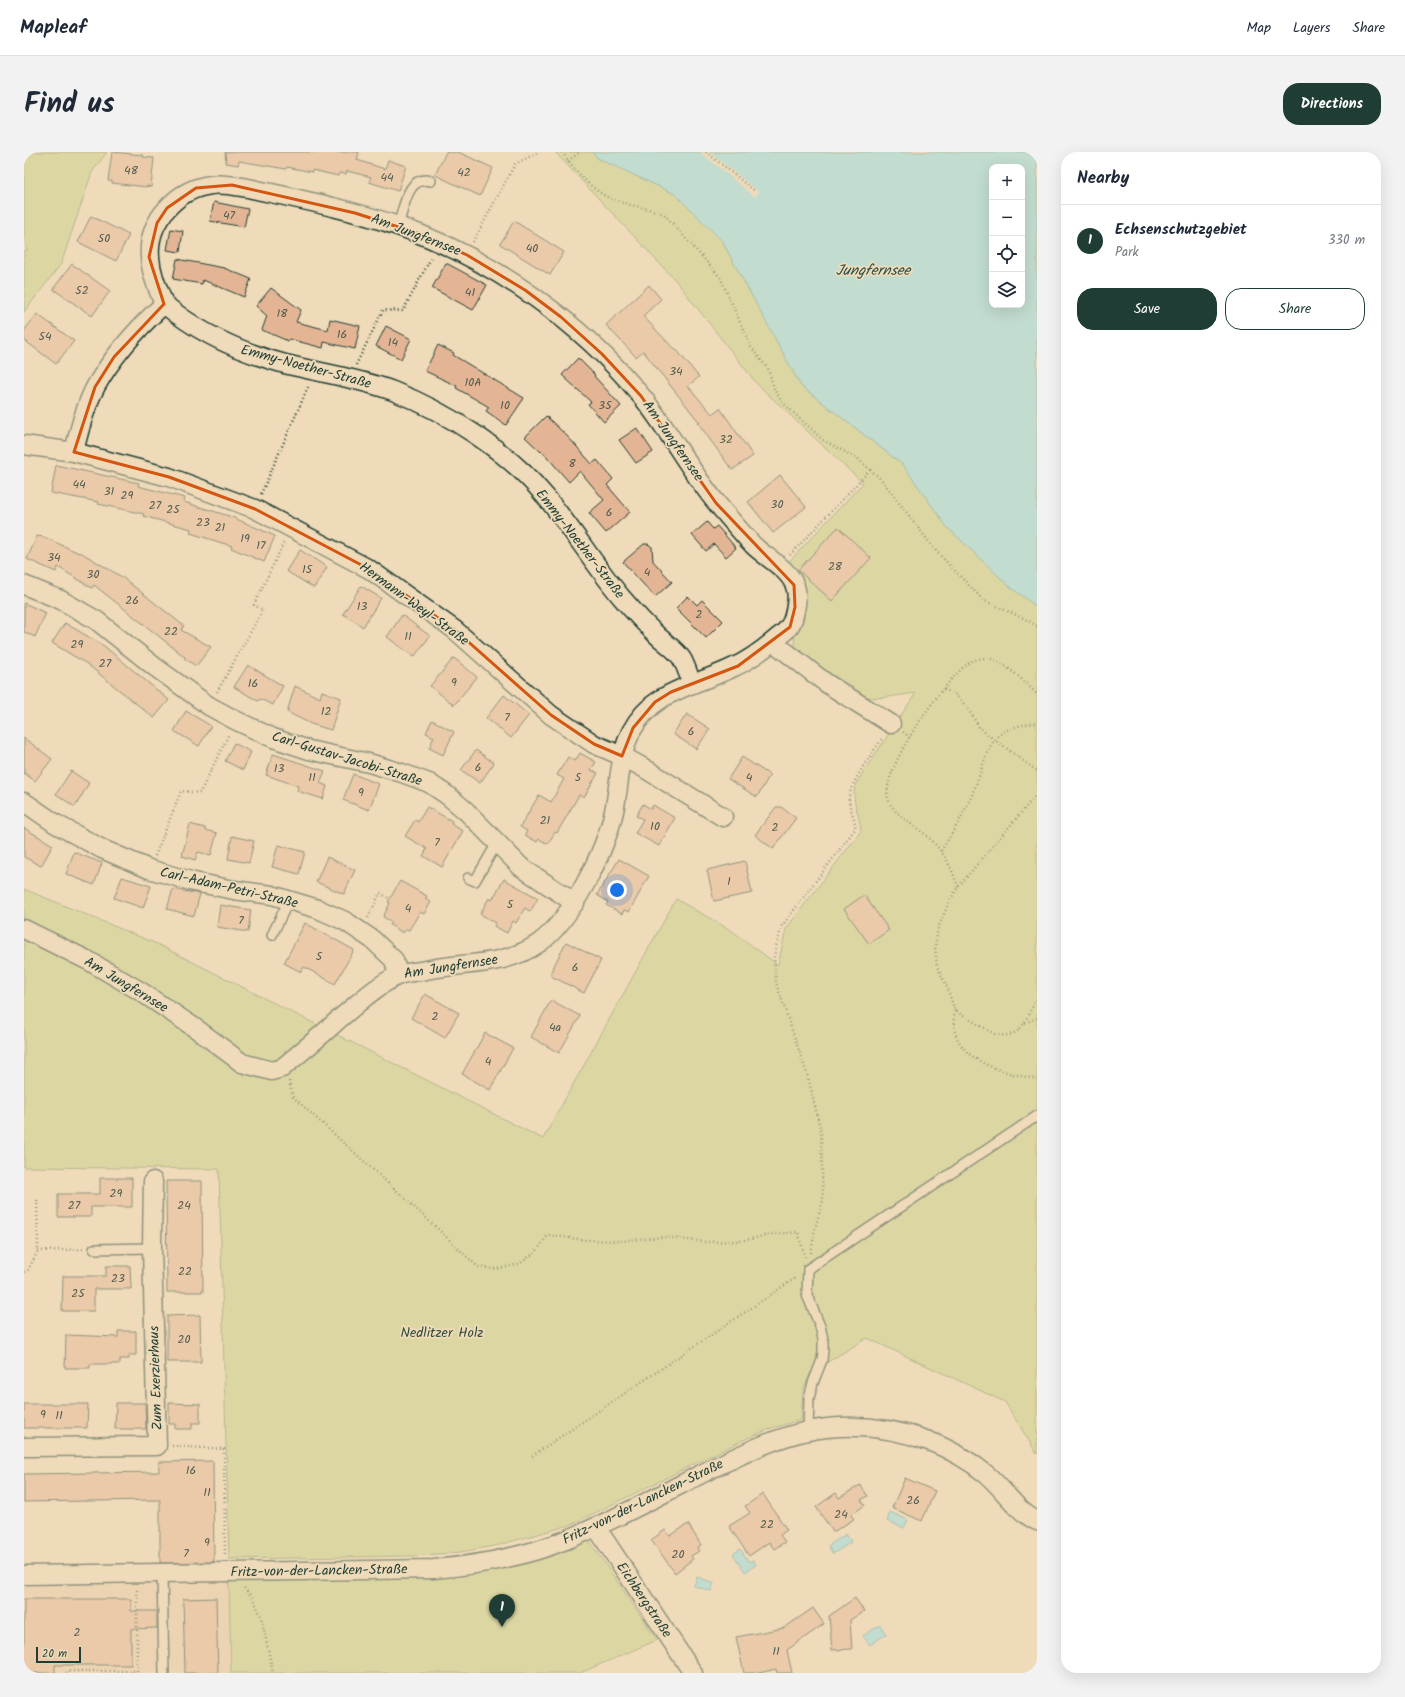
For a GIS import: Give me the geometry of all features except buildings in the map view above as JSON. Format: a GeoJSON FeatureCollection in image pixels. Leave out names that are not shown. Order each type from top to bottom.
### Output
{"type":"FeatureCollection","features":[{"type":"Feature","properties":{"kind":"street","name":"Am Jungfernsee"},"geometry":{"type":"LineString","coordinates":[[24,929],[89,961],[140,991],[198,1030],[242,1063],[272,1071],[282,1068],[363,998],[398,975],[439,967],[475,965],[510,958],[540,943],[559,924],[575,903],[607,839],[614,812],[622,756],[633,728],[642,715],[655,702],[671,692],[738,666],[773,642],[790,627],[794,617],[796,596],[794,586],[786,574],[756,547],[716,503],[641,396],[602,354],[561,317],[525,290],[467,255],[398,226],[348,211],[232,185],[213,184],[196,188],[179,197],[167,208],[157,223],[151,239],[149,257],[153,276],[164,304]]}},
{"type":"Feature","properties":{"kind":"street","name":"Emmy-Noether-Straße"},"geometry":{"type":"LineString","coordinates":[[164,304],[183,320],[227,344],[284,364],[349,378],[393,391],[441,414],[480,438],[514,465],[544,494],[576,536],[601,573],[638,617],[682,658],[692,684]]}},
{"type":"Feature","properties":{"kind":"street"},"geometry":{"type":"LineString","coordinates":[[24,445],[74,452],[82,420],[96,387],[103,375],[114,357],[144,323],[164,304]]}},
{"type":"Feature","properties":{"kind":"street","name":"Hermann-Weyl-Straße"},"geometry":{"type":"LineString","coordinates":[[74,452],[168,477],[255,509],[369,569],[455,630],[551,715],[594,744],[622,756],[644,768],[722,817]]}},
{"type":"Feature","properties":{"kind":"street","name":"Carl-Gustav-Jacobi-Straße"},"geometry":{"type":"LineString","coordinates":[[24,585],[61,600],[96,620],[155,667],[209,706],[235,720],[273,738],[309,750],[402,773],[429,783],[447,795],[466,811],[521,867],[575,903]]}},
{"type":"Feature","properties":{"kind":"street"},"geometry":{"type":"LineString","coordinates":[[773,642],[826,683],[891,724]]}},
{"type":"Feature","properties":{"kind":"street","name":"Carl-Adam-Petri-Straße"},"geometry":{"type":"LineString","coordinates":[[24,802],[56,824],[102,849],[149,869],[194,882],[234,890],[272,895],[318,909],[345,921],[373,940],[394,960],[398,975]]}},
{"type":"Feature","properties":{"kind":"street","name":"Zum Exerzierhaus"},"geometry":{"type":"LineString","coordinates":[[24,1447],[158,1446],[152,1248],[153,1181]]}},
{"type":"Feature","properties":{"kind":"street","name":"Fritz-von-der-Lancken-Straße"},"geometry":{"type":"LineString","coordinates":[[24,1575],[426,1569],[457,1567],[484,1563],[535,1551],[565,1541],[730,1460],[782,1438],[808,1431],[833,1428],[857,1427],[883,1429],[930,1442],[966,1460],[987,1475],[1024,1513],[1037,1521]]}},
{"type":"Feature","properties":{"kind":"street","name":"Eichbergstraße"},"geometry":{"type":"LineString","coordinates":[[596,1527],[693,1673]]}},
{"type":"Feature","properties":{"kind":"lane"},"geometry":{"type":"LineString","coordinates":[[398,226],[411,187],[417,181],[426,179],[431,181]]}},
{"type":"Feature","properties":{"kind":"lane"},"geometry":{"type":"LineString","coordinates":[[468,878],[475,881],[496,843]]}},
{"type":"Feature","properties":{"kind":"lane"},"geometry":{"type":"LineString","coordinates":[[272,935],[290,900]]}},
{"type":"Feature","properties":{"kind":"lane"},"geometry":{"type":"LineString","coordinates":[[808,1431],[809,1398],[824,1351],[820,1326],[807,1295],[808,1269],[1037,1116]]}},
{"type":"Feature","properties":{"kind":"lane"},"geometry":{"type":"LineString","coordinates":[[94,1249],[152,1248]]}},
{"type":"Feature","properties":{"kind":"lane"},"geometry":{"type":"LineString","coordinates":[[162,1573],[164,1673]]}},
{"type":"Feature","properties":{"kind":"path"},"geometry":{"type":"LineString","coordinates":[[467,255],[515,164],[540,152]]}},
{"type":"Feature","properties":{"kind":"path"},"geometry":{"type":"LineString","coordinates":[[562,152],[568,161],[600,194],[619,202],[657,211],[665,215],[720,277],[751,347],[768,369],[775,391],[782,402],[823,440],[858,459],[871,469],[881,479],[936,551],[983,600],[1037,626]]}},
{"type":"Feature","properties":{"kind":"path"},"geometry":{"type":"LineString","coordinates":[[568,161],[580,152]]}},
{"type":"Feature","properties":{"kind":"path"},"geometry":{"type":"LineString","coordinates":[[706,152],[756,192]]}},
{"type":"Feature","properties":{"kind":"path"},"geometry":{"type":"LineString","coordinates":[[349,378],[383,310],[404,311],[439,242]]}},
{"type":"Feature","properties":{"kind":"path"},"geometry":{"type":"LineString","coordinates":[[255,509],[316,371]]}},
{"type":"Feature","properties":{"kind":"path"},"geometry":{"type":"LineString","coordinates":[[779,567],[871,469]]}},
{"type":"Feature","properties":{"kind":"path"},"geometry":{"type":"LineString","coordinates":[[209,706],[262,610],[254,605],[290,527]]}},
{"type":"Feature","properties":{"kind":"path"},"geometry":{"type":"LineString","coordinates":[[958,887],[952,871],[941,851],[918,828],[895,812],[888,798],[887,788],[890,773],[929,706],[966,665],[976,659],[990,658],[1000,663],[1037,694]]}},
{"type":"Feature","properties":{"kind":"path"},"geometry":{"type":"LineString","coordinates":[[944,689],[956,695],[967,707],[972,718],[994,740],[1037,771]]}},
{"type":"Feature","properties":{"kind":"path"},"geometry":{"type":"LineString","coordinates":[[149,869],[180,790],[200,793],[235,720]]}},
{"type":"Feature","properties":{"kind":"path"},"geometry":{"type":"LineString","coordinates":[[941,851],[956,827],[970,799],[994,740],[1002,732],[1017,726],[1037,723]]}},
{"type":"Feature","properties":{"kind":"path"},"geometry":{"type":"LineString","coordinates":[[532,1456],[808,1269],[815,1228],[823,1201],[821,1132],[808,1077],[776,983],[774,965],[776,946],[782,926],[853,833],[855,824],[849,804],[850,789],[891,724]]}},
{"type":"Feature","properties":{"kind":"path"},"geometry":{"type":"LineString","coordinates":[[1037,794],[958,887],[942,917],[938,928],[935,946],[937,966],[947,987],[955,1012],[953,1020],[955,1032],[965,1049],[982,1064],[994,1069],[1037,1079]]}},
{"type":"Feature","properties":{"kind":"path"},"geometry":{"type":"LineString","coordinates":[[372,922],[367,918],[380,893],[390,899]]}},
{"type":"Feature","properties":{"kind":"path"},"geometry":{"type":"LineString","coordinates":[[955,1012],[995,1034],[1002,1036],[1015,1033],[1025,1023],[1037,999]]}},
{"type":"Feature","properties":{"kind":"path"},"geometry":{"type":"LineString","coordinates":[[1025,1023],[1037,1018]]}},
{"type":"Feature","properties":{"kind":"path"},"geometry":{"type":"LineString","coordinates":[[286,1064],[292,1097],[409,1202],[478,1267],[497,1269],[519,1264],[536,1252],[548,1235],[586,1240],[620,1241],[664,1237],[706,1242],[740,1241],[774,1234],[798,1232],[808,1269]]}},
{"type":"Feature","properties":{"kind":"path"},"geometry":{"type":"LineString","coordinates":[[24,1272],[28,1270],[38,1252],[37,1198]]}},
{"type":"Feature","properties":{"kind":"path"},"geometry":{"type":"LineString","coordinates":[[38,1252],[94,1249]]}},
{"type":"Feature","properties":{"kind":"path"},"geometry":{"type":"LineString","coordinates":[[158,1446],[224,1449],[225,1572],[242,1586],[253,1598],[258,1607],[262,1616],[273,1673]]}},
{"type":"Feature","properties":{"kind":"path"},"geometry":{"type":"LineString","coordinates":[[67,1673],[67,1671],[137,1671],[137,1573]]}},
{"type":"Feature","properties":{"kind":"highlighted area"},"geometry":{"type":"Polygon","coordinates":[[[232,185],[355,213],[426,236],[467,255],[525,290],[561,317],[602,354],[641,396],[716,503],[794,585],[795,607],[790,627],[738,666],[671,692],[655,702],[633,728],[622,756],[594,744],[551,715],[455,630],[369,569],[255,509],[169,477],[74,452],[95,387],[114,357],[164,304],[149,257],[157,223],[167,208],[196,188],[232,185]]]}},
{"type":"Feature","properties":{"kind":"shaded area"},"geometry":{"type":"Polygon","coordinates":[[[142,1579],[144,1583],[229,1581],[231,1673],[24,1673],[24,1581],[142,1579]]]}},
{"type":"Feature","properties":{"kind":"green space"},"geometry":{"type":"Polygon","coordinates":[[[24,152],[107,152],[92,172],[61,264],[24,312],[24,251],[27,250],[24,238],[24,152]]]}},
{"type":"Feature","properties":{"kind":"green space","name":"Nedlitzer Holz"},"geometry":{"type":"Polygon","coordinates":[[[555,152],[593,152],[597,158],[675,194],[722,241],[801,386],[903,465],[947,527],[1009,586],[1037,607],[1037,1454],[1005,1402],[867,1338],[811,1372],[803,1390],[801,1420],[772,1428],[743,1440],[570,1525],[499,1545],[461,1552],[413,1556],[229,1559],[219,1169],[24,1167],[24,889],[157,944],[543,1139],[676,899],[732,931],[778,965],[786,929],[861,831],[854,796],[856,783],[916,693],[873,698],[868,697],[830,673],[795,646],[794,637],[802,622],[804,606],[787,564],[863,483],[757,384],[676,281],[555,152]]]}},
{"type":"Feature","properties":{"kind":"green space"},"geometry":{"type":"Polygon","coordinates":[[[585,1541],[591,1543],[657,1640],[580,1673],[231,1673],[229,1581],[342,1579],[585,1541]]]}},
{"type":"Feature","properties":{"kind":"water","name":"Jungfernsee"},"geometry":{"type":"Polygon","coordinates":[[[593,152],[1037,152],[1037,607],[1009,586],[947,527],[903,465],[801,386],[722,241],[675,194],[597,158],[593,152]]]}},
{"type":"Feature","properties":{"kind":"water"},"geometry":{"type":"Polygon","coordinates":[[[890,1512],[908,1520],[904,1528],[887,1521],[890,1512]]]}},
{"type":"Feature","properties":{"kind":"water"},"geometry":{"type":"Polygon","coordinates":[[[846,1534],[851,1542],[833,1554],[828,1546],[846,1534]]]}},
{"type":"Feature","properties":{"kind":"water"},"geometry":{"type":"Polygon","coordinates":[[[740,1549],[749,1562],[753,1560],[756,1565],[745,1572],[733,1554],[740,1549]]]}},
{"type":"Feature","properties":{"kind":"water"},"geometry":{"type":"Polygon","coordinates":[[[697,1577],[714,1583],[711,1591],[694,1586],[697,1577]]]}},
{"type":"Feature","properties":{"kind":"water"},"geometry":{"type":"Polygon","coordinates":[[[880,1625],[886,1634],[870,1645],[863,1636],[880,1625]]]}},
{"type":"Feature","properties":{"kind":"pier"},"geometry":{"type":"Polygon","coordinates":[[[700,152],[709,152],[759,192],[755,197],[700,152]]]}},
{"type":"Feature","properties":{"kind":"place","name":"Echsenschutzgebiet"},"geometry":{"type":"Point","coordinates":[502,1627]}}]}
